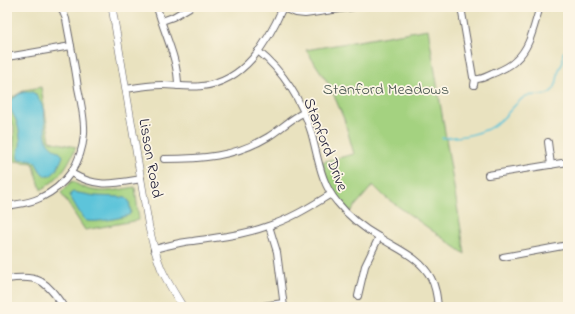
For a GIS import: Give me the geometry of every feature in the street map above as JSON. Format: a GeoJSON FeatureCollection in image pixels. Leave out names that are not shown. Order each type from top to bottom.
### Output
{"type":"FeatureCollection","features":[{"type":"Feature","properties":{"kind":"street"},"geometry":{"type":"LineString","coordinates":[[7,206],[39,198],[54,190],[71,173],[83,144],[84,133],[82,111],[66,19],[61,7]]}},
{"type":"Feature","properties":{"kind":"street","name":"Lisson Road"},"geometry":{"type":"LineString","coordinates":[[112,7],[149,228],[162,270],[183,307]]}},
{"type":"Feature","properties":{"kind":"street"},"geometry":{"type":"LineString","coordinates":[[157,7],[174,58],[178,86]]}},
{"type":"Feature","properties":{"kind":"street"},"geometry":{"type":"LineString","coordinates":[[162,21],[173,17],[190,7]]}},
{"type":"Feature","properties":{"kind":"street"},"geometry":{"type":"LineString","coordinates":[[126,89],[155,86],[203,86],[226,79],[242,69],[252,59],[272,30],[282,8],[296,13],[306,14],[354,7]]}},
{"type":"Feature","properties":{"kind":"street"},"geometry":{"type":"LineString","coordinates":[[460,7],[474,82],[504,69],[521,55],[528,44],[540,7]]}},
{"type":"Feature","properties":{"kind":"street"},"geometry":{"type":"LineString","coordinates":[[7,57],[71,46]]}},
{"type":"Feature","properties":{"kind":"street","name":"Stanford Drive"},"geometry":{"type":"LineString","coordinates":[[258,51],[272,64],[290,87],[298,102],[310,130],[320,171],[336,202],[352,219],[422,264],[431,277],[438,307]]}},
{"type":"Feature","properties":{"kind":"street"},"geometry":{"type":"LineString","coordinates":[[164,158],[181,159],[210,157],[236,152],[263,140],[303,113]]}},
{"type":"Feature","properties":{"kind":"street"},"geometry":{"type":"LineString","coordinates":[[548,142],[551,165]]}},
{"type":"Feature","properties":{"kind":"street"},"geometry":{"type":"LineString","coordinates":[[488,175],[568,162]]}},
{"type":"Feature","properties":{"kind":"street"},"geometry":{"type":"LineString","coordinates":[[71,173],[89,182],[104,184],[141,179]]}},
{"type":"Feature","properties":{"kind":"street"},"geometry":{"type":"LineString","coordinates":[[154,248],[237,235],[269,226],[293,216],[331,194]]}},
{"type":"Feature","properties":{"kind":"street"},"geometry":{"type":"LineString","coordinates":[[257,307],[284,305],[277,252],[269,226]]}},
{"type":"Feature","properties":{"kind":"street"},"geometry":{"type":"LineString","coordinates":[[358,296],[365,266],[379,237]]}},
{"type":"Feature","properties":{"kind":"street"},"geometry":{"type":"LineString","coordinates":[[503,256],[568,245]]}},
{"type":"Feature","properties":{"kind":"street"},"geometry":{"type":"LineString","coordinates":[[7,279],[27,277],[40,281],[47,285],[64,307]]}},
{"type":"Feature","properties":{"kind":"green space","name":"Stanford Meadows"},"geometry":{"type":"Polygon","coordinates":[[[428,29],[465,254],[385,197],[373,185],[350,212],[331,187],[322,162],[354,154],[344,119],[330,86],[306,50],[428,29]]]}},
{"type":"Feature","properties":{"kind":"green space"},"geometry":{"type":"Polygon","coordinates":[[[41,87],[50,141],[76,147],[70,160],[58,177],[41,190],[33,163],[14,161],[14,126],[7,115],[7,91],[13,97],[25,90],[41,87]]]}},
{"type":"Feature","properties":{"kind":"green space"},"geometry":{"type":"Polygon","coordinates":[[[72,181],[80,186],[95,191],[110,191],[135,187],[139,220],[85,230],[61,193],[72,181]]]}},
{"type":"Feature","properties":{"kind":"water"},"geometry":{"type":"Polygon","coordinates":[[[24,92],[34,93],[41,103],[44,113],[47,141],[63,156],[56,171],[50,176],[46,176],[42,173],[34,161],[18,159],[20,134],[9,102],[24,92]]]}},
{"type":"Feature","properties":{"kind":"water"},"geometry":{"type":"Polygon","coordinates":[[[73,192],[95,196],[126,198],[129,201],[131,212],[129,215],[120,218],[99,221],[85,220],[71,198],[70,194],[73,192]]]}},
{"type":"Feature","properties":{"kind":"waterway"},"geometry":{"type":"LineString","coordinates":[[442,138],[464,136],[480,132],[494,126],[524,97],[529,95],[544,95],[553,90],[557,83],[559,70],[563,62],[563,53],[568,48]]}}]}
